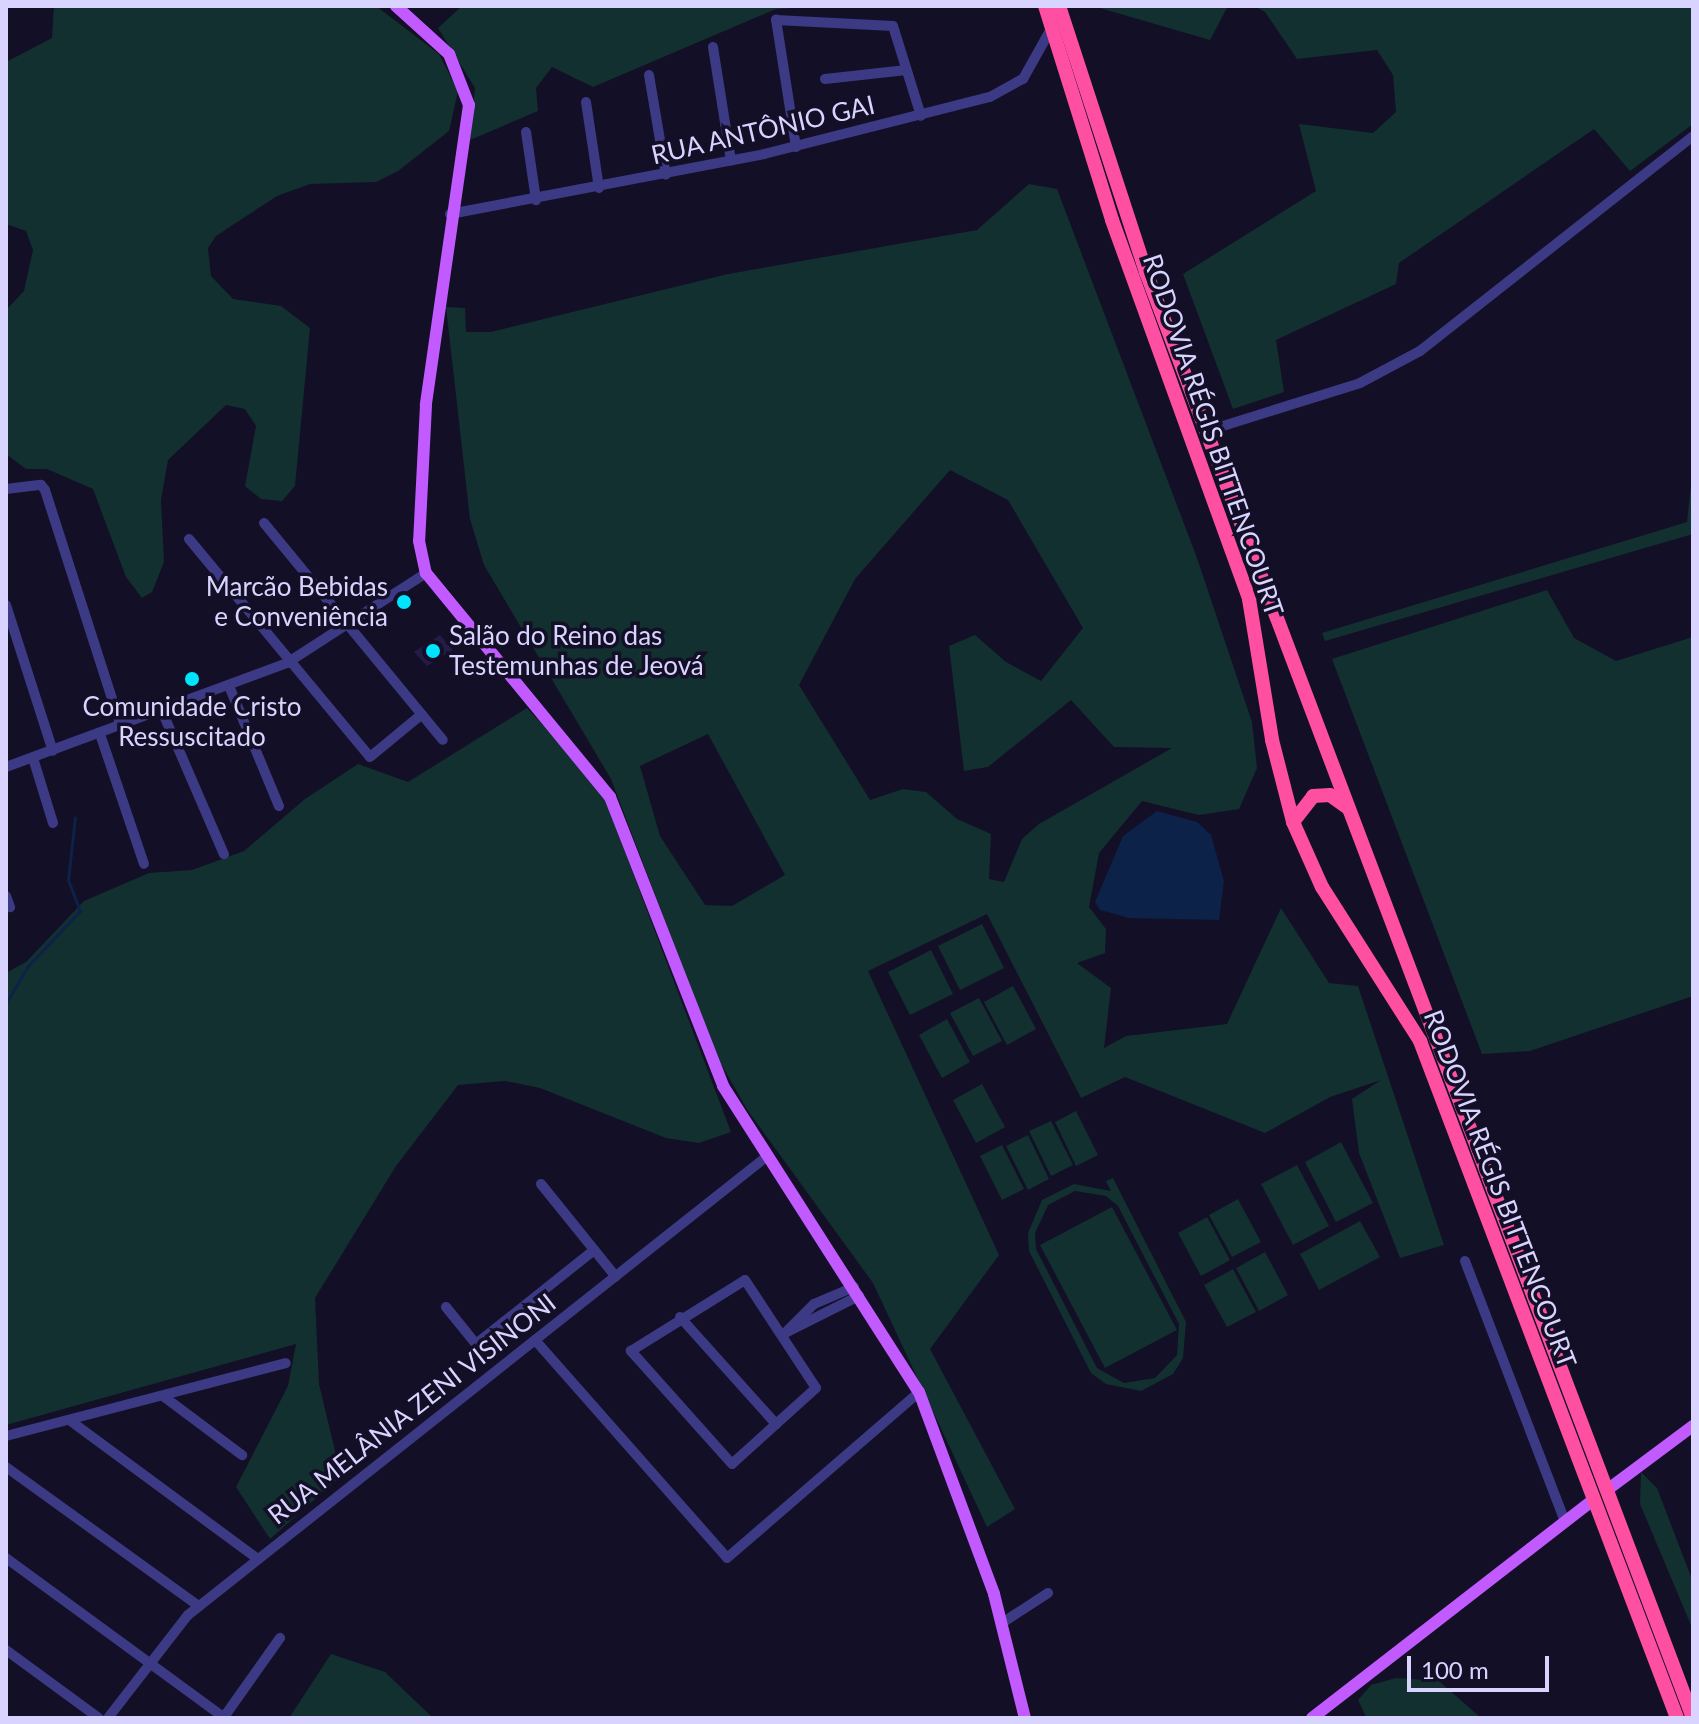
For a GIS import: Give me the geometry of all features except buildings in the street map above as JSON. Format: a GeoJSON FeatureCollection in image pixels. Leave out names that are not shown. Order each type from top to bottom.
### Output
{"type":"FeatureCollection","features":[{"type":"Feature","properties":{"kind":"highway","name":"RODOVIA RÉGIS BITTENCOURT"},"geometry":{"type":"LineString","coordinates":[[1045,6],[1121,248],[1249,599],[1272,740],[1293,822],[1328,897],[1416,1032],[1677,1718]]}},
{"type":"Feature","properties":{"kind":"highway","name":"RODOVIA RÉGIS BITTENCOURT"},"geometry":{"type":"LineString","coordinates":[[1059,6],[1119,195],[1693,1718]]}},
{"type":"Feature","properties":{"kind":"highway"},"geometry":{"type":"LineString","coordinates":[[1293,822],[1313,796],[1330,795],[1349,809]]}},
{"type":"Feature","properties":{"kind":"main road"},"geometry":{"type":"LineString","coordinates":[[396,6],[441,42],[467,93],[468,127],[450,214],[425,418],[419,541],[426,573],[604,784],[711,1063],[766,1157],[919,1392],[1002,1623],[1025,1718]]}},
{"type":"Feature","properties":{"kind":"main road"},"geometry":{"type":"LineString","coordinates":[[1607,1490],[1693,1426]]}},
{"type":"Feature","properties":{"kind":"main road"},"geometry":{"type":"LineString","coordinates":[[1312,1718],[1594,1499]]}},
{"type":"Feature","properties":{"kind":"street"},"geometry":{"type":"LineString","coordinates":[[796,147],[776,20],[893,26],[921,116]]}},
{"type":"Feature","properties":{"kind":"street","name":"RUA ANTÔNIO GAI"},"geometry":{"type":"LineString","coordinates":[[450,214],[666,175],[921,116],[1015,86],[1051,29]]}},
{"type":"Feature","properties":{"kind":"street"},"geometry":{"type":"LineString","coordinates":[[713,47],[731,161]]}},
{"type":"Feature","properties":{"kind":"street"},"geometry":{"type":"LineString","coordinates":[[825,79],[907,70]]}},
{"type":"Feature","properties":{"kind":"street"},"geometry":{"type":"LineString","coordinates":[[649,75],[666,175]]}},
{"type":"Feature","properties":{"kind":"street"},"geometry":{"type":"LineString","coordinates":[[586,102],[599,188]]}},
{"type":"Feature","properties":{"kind":"street"},"geometry":{"type":"LineString","coordinates":[[526,132],[536,200]]}},
{"type":"Feature","properties":{"kind":"street"},"geometry":{"type":"LineString","coordinates":[[1207,431],[1360,383],[1420,351],[1693,136]]}},
{"type":"Feature","properties":{"kind":"street"},"geometry":{"type":"LineString","coordinates":[[6,489],[41,485],[121,727]]}},
{"type":"Feature","properties":{"kind":"street"},"geometry":{"type":"LineString","coordinates":[[264,523],[443,740]]}},
{"type":"Feature","properties":{"kind":"street"},"geometry":{"type":"LineString","coordinates":[[189,539],[287,663],[370,757],[422,714]]}},
{"type":"Feature","properties":{"kind":"street"},"geometry":{"type":"LineString","coordinates":[[6,767],[121,727],[287,663],[344,623],[426,573]]}},
{"type":"Feature","properties":{"kind":"street"},"geometry":{"type":"LineString","coordinates":[[6,605],[53,751]]}},
{"type":"Feature","properties":{"kind":"street"},"geometry":{"type":"LineString","coordinates":[[229,686],[279,806]]}},
{"type":"Feature","properties":{"kind":"street"},"geometry":{"type":"LineString","coordinates":[[162,711],[224,854]]}},
{"type":"Feature","properties":{"kind":"street"},"geometry":{"type":"LineString","coordinates":[[100,734],[144,864]]}},
{"type":"Feature","properties":{"kind":"street"},"geometry":{"type":"LineString","coordinates":[[33,758],[53,823]]}},
{"type":"Feature","properties":{"kind":"street","name":"RUA MELÂNIA ZENI VISINONI"},"geometry":{"type":"LineString","coordinates":[[108,1718],[148,1662],[199,1606],[766,1157]]}},
{"type":"Feature","properties":{"kind":"street"},"geometry":{"type":"LineString","coordinates":[[541,1184],[616,1277]]}},
{"type":"Feature","properties":{"kind":"street"},"geometry":{"type":"LineString","coordinates":[[446,1307],[476,1344],[594,1250]]}},
{"type":"Feature","properties":{"kind":"street"},"geometry":{"type":"LineString","coordinates":[[1465,1261],[1565,1522]]}},
{"type":"Feature","properties":{"kind":"street"},"geometry":{"type":"LineString","coordinates":[[745,1280],[785,1333],[816,1388],[732,1464],[631,1351],[680,1317],[745,1280]]}},
{"type":"Feature","properties":{"kind":"street"},"geometry":{"type":"LineString","coordinates":[[785,1333],[856,1291]]}},
{"type":"Feature","properties":{"kind":"street"},"geometry":{"type":"LineString","coordinates":[[680,1317],[776,1424]]}},
{"type":"Feature","properties":{"kind":"street"},"geometry":{"type":"LineString","coordinates":[[535,1340],[727,1558],[919,1392]]}},
{"type":"Feature","properties":{"kind":"street"},"geometry":{"type":"LineString","coordinates":[[6,1436],[72,1422],[286,1363]]}},
{"type":"Feature","properties":{"kind":"street"},"geometry":{"type":"LineString","coordinates":[[163,1396],[242,1455]]}},
{"type":"Feature","properties":{"kind":"street"},"geometry":{"type":"LineString","coordinates":[[72,1422],[258,1559]]}},
{"type":"Feature","properties":{"kind":"street"},"geometry":{"type":"LineString","coordinates":[[6,1467],[199,1606]]}},
{"type":"Feature","properties":{"kind":"street"},"geometry":{"type":"LineString","coordinates":[[6,1558],[224,1717],[280,1638]]}},
{"type":"Feature","properties":{"kind":"street"},"geometry":{"type":"LineString","coordinates":[[1002,1623],[1048,1593]]}},
{"type":"Feature","properties":{"kind":"street"},"geometry":{"type":"LineString","coordinates":[[6,1650],[99,1718]]}},
{"type":"Feature","properties":{"kind":"green space"},"geometry":{"type":"Polygon","coordinates":[[[54,6],[376,6],[439,54],[458,91],[449,131],[398,171],[376,182],[310,184],[277,196],[216,236],[208,248],[211,276],[233,299],[281,306],[310,328],[295,486],[282,501],[261,499],[245,486],[256,426],[245,409],[226,405],[168,460],[161,500],[164,562],[152,592],[142,598],[126,577],[93,489],[47,469],[26,469],[6,454],[6,310],[24,291],[33,250],[26,231],[6,224],[6,62],[52,38],[54,6]]]}},
{"type":"Feature","properties":{"kind":"green space"},"geometry":{"type":"Polygon","coordinates":[[[462,6],[823,6],[776,9],[593,87],[552,67],[536,88],[538,111],[470,140],[475,88],[438,28],[462,6]]]}},
{"type":"Feature","properties":{"kind":"green space"},"geometry":{"type":"Polygon","coordinates":[[[1093,6],[1228,6],[1210,40],[1093,6]]]}},
{"type":"Feature","properties":{"kind":"green space"},"geometry":{"type":"Polygon","coordinates":[[[1254,6],[1693,6],[1693,124],[1630,171],[1594,129],[1399,263],[1396,284],[1276,340],[1284,392],[1233,409],[1183,274],[1316,191],[1299,124],[1373,133],[1396,112],[1393,75],[1377,50],[1297,59],[1265,12],[1254,6]]]}},
{"type":"Feature","properties":{"kind":"green space"},"geometry":{"type":"Polygon","coordinates":[[[1029,184],[1057,189],[1197,558],[1252,722],[1257,768],[1239,809],[1199,815],[1142,801],[1099,853],[1089,907],[1106,929],[1105,953],[1077,963],[1111,988],[1104,1048],[1126,1036],[1227,1024],[1281,908],[1329,983],[1358,986],[1444,1245],[1400,1258],[1359,1153],[1352,1099],[1381,1080],[1330,1097],[1265,1133],[1125,1077],[1081,1098],[987,914],[868,971],[999,1255],[930,1349],[1015,1509],[987,1527],[873,1283],[748,1111],[716,1055],[611,779],[484,565],[470,519],[446,307],[465,308],[466,332],[491,332],[728,274],[977,230],[1029,184]],[[950,470],[855,579],[799,685],[870,800],[903,789],[926,792],[957,819],[991,834],[989,879],[1004,882],[1022,839],[1039,824],[1172,748],[1114,747],[1071,700],[988,767],[964,771],[949,646],[975,635],[1006,662],[1041,681],[1083,628],[1008,500],[950,470]],[[708,734],[640,766],[660,836],[705,905],[732,906],[785,875],[708,734]]]}},
{"type":"Feature","properties":{"kind":"green space"},"geometry":{"type":"Polygon","coordinates":[[[1693,466],[1693,534],[1325,641],[1322,633],[1687,522],[1693,466]]]}},
{"type":"Feature","properties":{"kind":"green space"},"geometry":{"type":"Polygon","coordinates":[[[1547,590],[1574,638],[1616,661],[1693,637],[1693,996],[1530,1051],[1482,1054],[1332,659],[1547,590]]]}},
{"type":"Feature","properties":{"kind":"green space"},"geometry":{"type":"Polygon","coordinates":[[[527,708],[601,789],[731,1132],[699,1143],[666,1138],[540,1088],[505,1081],[458,1085],[396,1166],[315,1298],[319,1384],[341,1476],[270,1539],[236,1487],[288,1386],[296,1344],[6,1425],[6,973],[26,962],[84,901],[149,873],[192,870],[244,851],[305,799],[358,764],[408,782],[527,708]]]}},
{"type":"Feature","properties":{"kind":"green space"},"geometry":{"type":"Polygon","coordinates":[[[982,924],[1004,968],[960,990],[938,946],[982,924]]]}},
{"type":"Feature","properties":{"kind":"green space"},"geometry":{"type":"Polygon","coordinates":[[[931,950],[953,994],[910,1015],[888,972],[931,950]]]}},
{"type":"Feature","properties":{"kind":"green space"},"geometry":{"type":"Polygon","coordinates":[[[1013,986],[1036,1029],[1007,1045],[984,1002],[1013,986]]]}},
{"type":"Feature","properties":{"kind":"green space"},"geometry":{"type":"Polygon","coordinates":[[[979,998],[1002,1041],[973,1056],[950,1013],[979,998]]]}},
{"type":"Feature","properties":{"kind":"green space"},"geometry":{"type":"Polygon","coordinates":[[[947,1019],[970,1062],[942,1078],[919,1035],[947,1019]]]}},
{"type":"Feature","properties":{"kind":"green space"},"geometry":{"type":"Polygon","coordinates":[[[982,1084],[1005,1127],[976,1143],[953,1100],[982,1084]]]}},
{"type":"Feature","properties":{"kind":"green space"},"geometry":{"type":"Polygon","coordinates":[[[1076,1111],[1098,1155],[1076,1166],[1055,1122],[1076,1111]]]}},
{"type":"Feature","properties":{"kind":"green space"},"geometry":{"type":"Polygon","coordinates":[[[1051,1121],[1073,1165],[1051,1176],[1029,1131],[1051,1121]]]}},
{"type":"Feature","properties":{"kind":"green space"},"geometry":{"type":"Polygon","coordinates":[[[1028,1135],[1049,1179],[1028,1190],[1006,1146],[1028,1135]]]}},
{"type":"Feature","properties":{"kind":"green space"},"geometry":{"type":"Polygon","coordinates":[[[1341,1142],[1373,1203],[1336,1222],[1305,1162],[1341,1142]]]}},
{"type":"Feature","properties":{"kind":"green space"},"geometry":{"type":"Polygon","coordinates":[[[1002,1145],[1024,1189],[1002,1200],[980,1156],[1002,1145]]]}},
{"type":"Feature","properties":{"kind":"green space"},"geometry":{"type":"Polygon","coordinates":[[[1297,1165],[1329,1226],[1293,1245],[1261,1184],[1297,1165]]]}},
{"type":"Feature","properties":{"kind":"green space"},"geometry":{"type":"Polygon","coordinates":[[[1113,1178],[1186,1322],[1183,1358],[1173,1374],[1141,1391],[1106,1384],[1091,1373],[1029,1251],[1028,1233],[1042,1200],[1074,1184],[1111,1191],[1106,1181],[1113,1178]],[[1075,1191],[1048,1205],[1035,1233],[1036,1249],[1097,1368],[1124,1383],[1155,1378],[1177,1355],[1179,1324],[1118,1206],[1106,1196],[1075,1191]]]}},
{"type":"Feature","properties":{"kind":"green space"},"geometry":{"type":"Polygon","coordinates":[[[1238,1199],[1261,1242],[1232,1257],[1209,1215],[1238,1199]]]}},
{"type":"Feature","properties":{"kind":"green space"},"geometry":{"type":"Polygon","coordinates":[[[1112,1207],[1177,1330],[1105,1368],[1040,1245],[1112,1207]]]}},
{"type":"Feature","properties":{"kind":"green space"},"geometry":{"type":"Polygon","coordinates":[[[1207,1217],[1230,1260],[1201,1276],[1178,1233],[1207,1217]]]}},
{"type":"Feature","properties":{"kind":"green space"},"geometry":{"type":"Polygon","coordinates":[[[1360,1221],[1380,1257],[1319,1290],[1300,1254],[1360,1221]]]}},
{"type":"Feature","properties":{"kind":"green space"},"geometry":{"type":"Polygon","coordinates":[[[1265,1252],[1288,1295],[1259,1311],[1236,1268],[1265,1252]]]}},
{"type":"Feature","properties":{"kind":"green space"},"geometry":{"type":"Polygon","coordinates":[[[1233,1269],[1256,1312],[1227,1327],[1204,1285],[1233,1269]]]}},
{"type":"Feature","properties":{"kind":"green space"},"geometry":{"type":"Polygon","coordinates":[[[1641,1472],[1657,1488],[1693,1582],[1693,1630],[1640,1504],[1641,1472]]]}},
{"type":"Feature","properties":{"kind":"green space"},"geometry":{"type":"Polygon","coordinates":[[[331,1654],[385,1672],[433,1718],[289,1718],[331,1654]]]}},
{"type":"Feature","properties":{"kind":"green space"},"geometry":{"type":"Polygon","coordinates":[[[1396,1678],[1439,1681],[1481,1718],[1366,1717],[1358,1700],[1371,1685],[1396,1678]]]}},
{"type":"Feature","properties":{"kind":"water"},"geometry":{"type":"Polygon","coordinates":[[[1157,811],[1197,822],[1211,835],[1224,881],[1219,920],[1129,918],[1100,910],[1095,902],[1123,836],[1157,811]]]}},
{"type":"Feature","properties":{"kind":"waterway"},"geometry":{"type":"LineString","coordinates":[[6,1003],[28,966],[80,911],[68,880],[75,817]]}},
{"type":"Feature","properties":{"kind":"place","name":"Marcão Bebidas e Conveniência"},"geometry":{"type":"Point","coordinates":[404,602]}},
{"type":"Feature","properties":{"kind":"place","name":"Salão do Reino das Testemunhas de Jeová"},"geometry":{"type":"Point","coordinates":[433,651]}},
{"type":"Feature","properties":{"kind":"place","name":"Comunidade Cristo Ressuscitado"},"geometry":{"type":"Point","coordinates":[192,679]}}]}
